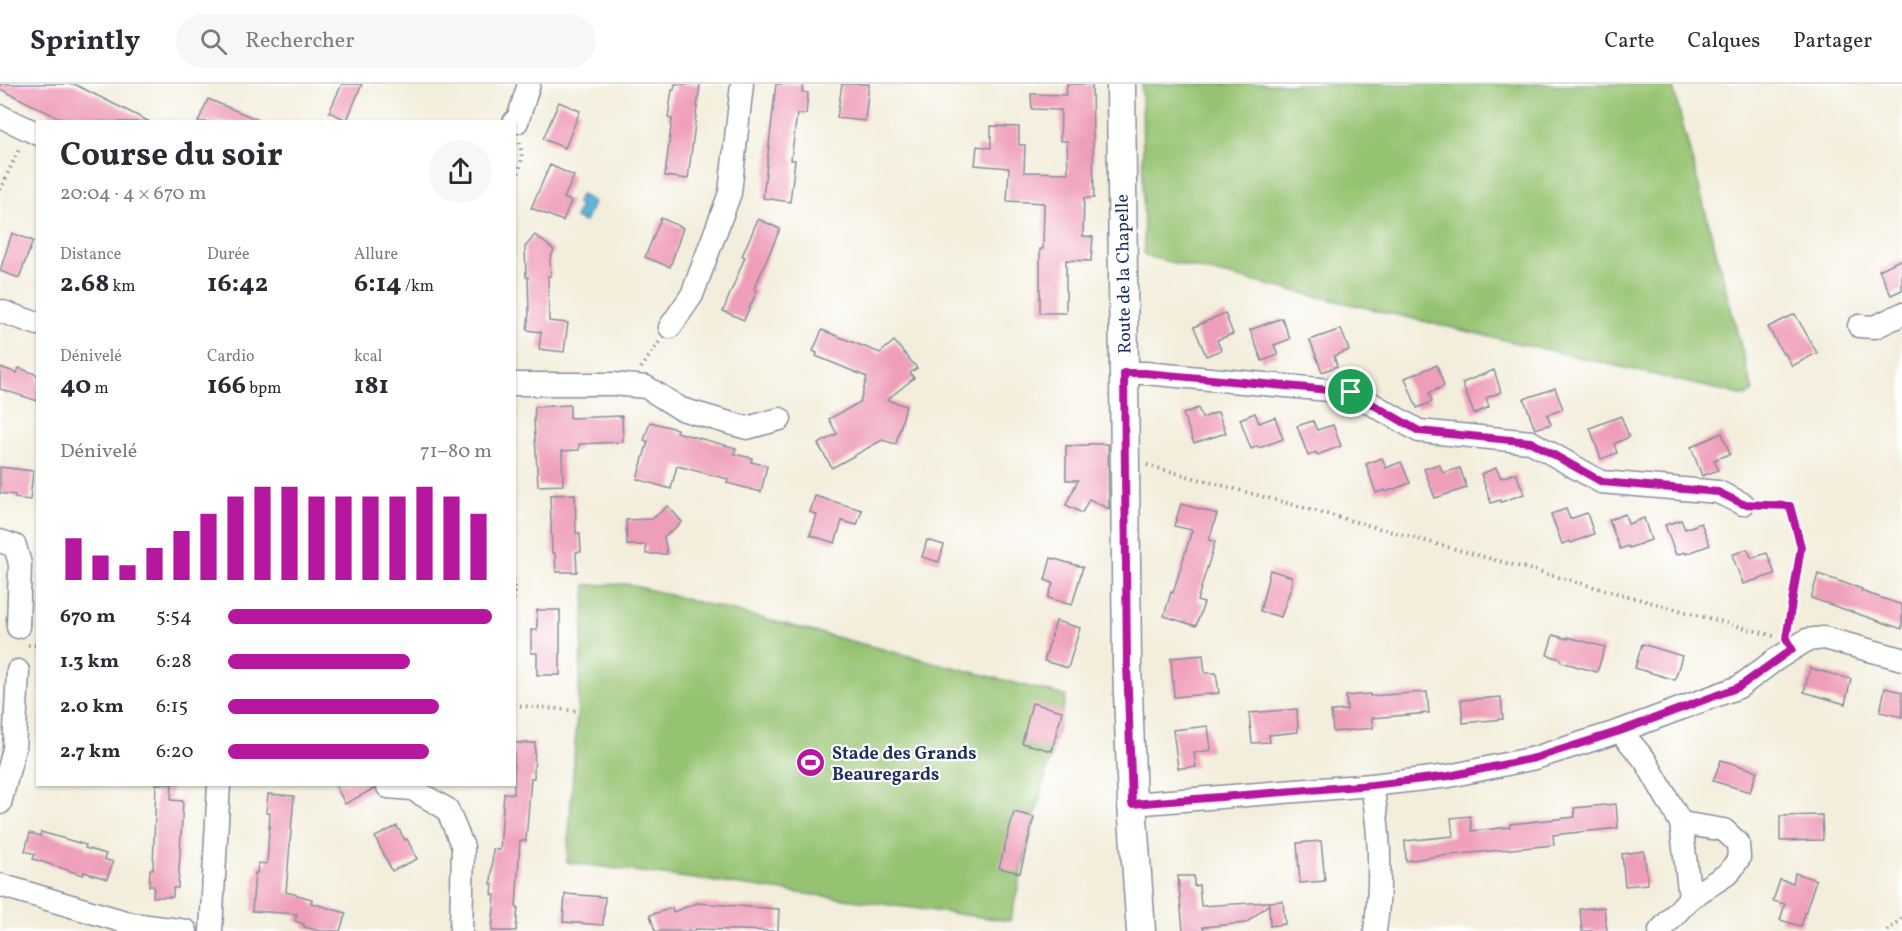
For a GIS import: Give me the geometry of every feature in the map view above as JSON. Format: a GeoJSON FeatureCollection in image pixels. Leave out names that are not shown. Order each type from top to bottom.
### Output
{"type":"FeatureCollection","features":[{"type":"Feature","properties":{"kind":"main road","name":"Route de la Chapelle"},"geometry":{"type":"LineString","coordinates":[[1121,84],[1127,664],[1132,804],[1141,931]]}},
{"type":"Feature","properties":{"kind":"street"},"geometry":{"type":"LineString","coordinates":[[516,122],[529,84]]}},
{"type":"Feature","properties":{"kind":"street"},"geometry":{"type":"LineString","coordinates":[[670,327],[692,295],[722,221],[730,193],[742,84]]}},
{"type":"Feature","properties":{"kind":"street"},"geometry":{"type":"LineString","coordinates":[[0,116],[33,132]]}},
{"type":"Feature","properties":{"kind":"street"},"geometry":{"type":"LineString","coordinates":[[0,311],[36,323]]}},
{"type":"Feature","properties":{"kind":"street"},"geometry":{"type":"LineString","coordinates":[[1859,326],[1875,327],[1902,314]]}},
{"type":"Feature","properties":{"kind":"street"},"geometry":{"type":"LineString","coordinates":[[1124,373],[1351,392],[1419,431],[1531,442],[1602,482],[1718,492],[1743,504]]}},
{"type":"Feature","properties":{"kind":"street"},"geometry":{"type":"LineString","coordinates":[[516,384],[613,384],[646,387],[681,409],[747,428],[780,419]]}},
{"type":"Feature","properties":{"kind":"street"},"geometry":{"type":"LineString","coordinates":[[0,541],[15,546],[20,564],[18,627]]}},
{"type":"Feature","properties":{"kind":"street"},"geometry":{"type":"LineString","coordinates":[[1132,804],[1372,785],[1449,776],[1535,758],[1620,731],[1739,687],[1789,644],[1807,640],[1824,638],[1902,659]]}},
{"type":"Feature","properties":{"kind":"street"},"geometry":{"type":"LineString","coordinates":[[0,803],[14,749],[18,670]]}},
{"type":"Feature","properties":{"kind":"street"},"geometry":{"type":"LineString","coordinates":[[1620,731],[1645,760],[1680,823],[1690,898]]}},
{"type":"Feature","properties":{"kind":"street"},"geometry":{"type":"LineString","coordinates":[[1372,785],[1378,824],[1379,901],[1375,931]]}},
{"type":"Feature","properties":{"kind":"street"},"geometry":{"type":"LineString","coordinates":[[211,931],[219,786]]}},
{"type":"Feature","properties":{"kind":"street"},"geometry":{"type":"LineString","coordinates":[[388,787],[412,789],[447,809],[462,847],[461,931]]}},
{"type":"Feature","properties":{"kind":"street"},"geometry":{"type":"LineString","coordinates":[[1660,931],[1690,898],[1729,873],[1739,858],[1738,843],[1724,830],[1680,823]]}},
{"type":"Feature","properties":{"kind":"street"},"geometry":{"type":"LineString","coordinates":[[0,885],[132,924],[186,931]]}},
{"type":"Feature","properties":{"kind":"path"},"geometry":{"type":"LineString","coordinates":[[516,122],[522,158],[516,183]]}},
{"type":"Feature","properties":{"kind":"path"},"geometry":{"type":"LineString","coordinates":[[0,190],[33,132]]}},
{"type":"Feature","properties":{"kind":"path"},"geometry":{"type":"LineString","coordinates":[[628,386],[670,327]]}},
{"type":"Feature","properties":{"kind":"path"},"geometry":{"type":"LineString","coordinates":[[1124,462],[1150,466],[1789,644],[1801,547],[1790,506],[1743,504]]}},
{"type":"Feature","properties":{"kind":"path"},"geometry":{"type":"LineString","coordinates":[[516,705],[578,711]]}},
{"type":"Feature","properties":{"kind":"path"},"geometry":{"type":"LineString","coordinates":[[1887,931],[1902,918]]}},
{"type":"Feature","properties":{"kind":"green space"},"geometry":{"type":"Polygon","coordinates":[[[1142,84],[1672,84],[1753,392],[1745,396],[1144,256],[1142,84]]]}},
{"type":"Feature","properties":{"kind":"green space","name":"Stade des Grands Beauregards"},"geometry":{"type":"Polygon","coordinates":[[[627,584],[1066,696],[1010,921],[567,862],[586,585],[627,584]]]}},
{"type":"Feature","properties":{"kind":"water"},"geometry":{"type":"Polygon","coordinates":[[[580,195],[594,202],[585,222],[575,218],[580,206],[577,203],[580,195]]]}},
{"type":"Feature","properties":{"kind":"building"},"geometry":{"type":"Polygon","coordinates":[[[0,84],[74,84],[146,120],[63,120],[0,89],[0,84]]]}},
{"type":"Feature","properties":{"kind":"building"},"geometry":{"type":"Polygon","coordinates":[[[342,84],[362,84],[347,120],[329,112],[342,84]]]}},
{"type":"Feature","properties":{"kind":"building"},"geometry":{"type":"Polygon","coordinates":[[[675,84],[700,84],[688,179],[665,176],[672,119],[668,118],[675,84]]]}},
{"type":"Feature","properties":{"kind":"building"},"geometry":{"type":"Polygon","coordinates":[[[776,84],[804,84],[802,92],[808,93],[806,114],[797,114],[791,160],[795,160],[790,202],[763,198],[776,84]]]}},
{"type":"Feature","properties":{"kind":"building"},"geometry":{"type":"Polygon","coordinates":[[[842,84],[869,84],[865,121],[837,118],[842,84]]]}},
{"type":"Feature","properties":{"kind":"building"},"geometry":{"type":"Polygon","coordinates":[[[1067,84],[1092,84],[1094,198],[1084,198],[1083,236],[1093,237],[1091,261],[1066,260],[1066,313],[1040,313],[1040,249],[1043,249],[1044,203],[1007,201],[1009,168],[975,165],[977,146],[991,148],[991,126],[1019,127],[1019,145],[1025,145],[1024,172],[1068,173],[1067,141],[1060,141],[1061,110],[1032,109],[1031,94],[1066,95],[1067,84]]]}},
{"type":"Feature","properties":{"kind":"building"},"geometry":{"type":"Polygon","coordinates":[[[208,99],[259,120],[199,120],[208,99]]]}},
{"type":"Feature","properties":{"kind":"building"},"geometry":{"type":"Polygon","coordinates":[[[559,102],[580,111],[565,148],[543,139],[559,102]]]}},
{"type":"Feature","properties":{"kind":"building"},"geometry":{"type":"Polygon","coordinates":[[[550,165],[574,176],[564,198],[571,201],[563,221],[531,208],[550,165]]]}},
{"type":"Feature","properties":{"kind":"building"},"geometry":{"type":"Polygon","coordinates":[[[661,218],[683,228],[670,267],[645,257],[661,218]]]}},
{"type":"Feature","properties":{"kind":"building"},"geometry":{"type":"Polygon","coordinates":[[[758,219],[780,229],[754,289],[757,291],[744,320],[723,311],[758,219]]]}},
{"type":"Feature","properties":{"kind":"building"},"geometry":{"type":"Polygon","coordinates":[[[12,233],[33,241],[19,278],[0,271],[12,233]]]}},
{"type":"Feature","properties":{"kind":"building"},"geometry":{"type":"Polygon","coordinates":[[[535,235],[554,250],[550,259],[551,276],[548,276],[549,321],[568,323],[564,352],[539,349],[541,332],[527,330],[529,313],[525,247],[535,235]]]}},
{"type":"Feature","properties":{"kind":"building"},"geometry":{"type":"Polygon","coordinates":[[[1902,259],[1902,290],[1891,295],[1879,270],[1902,259]]]}},
{"type":"Feature","properties":{"kind":"building"},"geometry":{"type":"Polygon","coordinates":[[[1225,313],[1233,334],[1217,340],[1221,350],[1206,356],[1194,327],[1225,313]]]}},
{"type":"Feature","properties":{"kind":"building"},"geometry":{"type":"Polygon","coordinates":[[[1795,314],[1817,353],[1792,366],[1768,327],[1795,314]]]}},
{"type":"Feature","properties":{"kind":"building"},"geometry":{"type":"Polygon","coordinates":[[[1282,318],[1290,339],[1274,345],[1278,355],[1262,361],[1250,330],[1282,318]]]}},
{"type":"Feature","properties":{"kind":"building"},"geometry":{"type":"Polygon","coordinates":[[[1341,329],[1349,350],[1334,356],[1337,366],[1322,372],[1310,340],[1341,329]]]}},
{"type":"Feature","properties":{"kind":"building"},"geometry":{"type":"Polygon","coordinates":[[[822,330],[880,353],[894,341],[917,368],[910,373],[914,378],[887,400],[906,406],[896,444],[882,440],[832,468],[818,444],[837,434],[829,419],[860,402],[867,377],[816,356],[817,353],[813,351],[822,330]]]}},
{"type":"Feature","properties":{"kind":"building"},"geometry":{"type":"Polygon","coordinates":[[[1437,365],[1444,386],[1429,393],[1432,402],[1417,408],[1405,378],[1437,365]]]}},
{"type":"Feature","properties":{"kind":"building"},"geometry":{"type":"Polygon","coordinates":[[[0,367],[17,373],[19,368],[36,374],[36,400],[0,389],[0,367]]]}},
{"type":"Feature","properties":{"kind":"building"},"geometry":{"type":"Polygon","coordinates":[[[1494,370],[1501,392],[1486,398],[1489,407],[1474,414],[1462,383],[1494,370]]]}},
{"type":"Feature","properties":{"kind":"building"},"geometry":{"type":"Polygon","coordinates":[[[1555,388],[1563,409],[1547,415],[1551,424],[1535,429],[1524,399],[1555,388]]]}},
{"type":"Feature","properties":{"kind":"building"},"geometry":{"type":"Polygon","coordinates":[[[570,405],[570,418],[622,416],[623,442],[579,444],[579,450],[562,451],[563,485],[538,486],[535,407],[570,405]]]}},
{"type":"Feature","properties":{"kind":"building"},"geometry":{"type":"Polygon","coordinates":[[[1198,408],[1202,418],[1218,412],[1226,433],[1194,443],[1183,414],[1198,408]]]}},
{"type":"Feature","properties":{"kind":"building"},"geometry":{"type":"Polygon","coordinates":[[[1255,413],[1259,423],[1275,417],[1283,439],[1251,449],[1240,419],[1255,413]]]}},
{"type":"Feature","properties":{"kind":"building"},"geometry":{"type":"Polygon","coordinates":[[[1621,416],[1629,437],[1614,444],[1617,453],[1601,459],[1590,428],[1621,416]]]}},
{"type":"Feature","properties":{"kind":"building"},"geometry":{"type":"Polygon","coordinates":[[[1313,421],[1317,430],[1333,425],[1341,446],[1308,456],[1297,426],[1313,421]]]}},
{"type":"Feature","properties":{"kind":"building"},"geometry":{"type":"Polygon","coordinates":[[[650,422],[677,429],[676,432],[736,448],[734,454],[752,458],[751,462],[767,466],[761,492],[727,483],[728,479],[677,466],[671,489],[637,479],[648,441],[644,441],[650,422]]]}},
{"type":"Feature","properties":{"kind":"building"},"geometry":{"type":"Polygon","coordinates":[[[1722,433],[1730,454],[1714,460],[1718,470],[1702,476],[1691,447],[1722,433]]]}},
{"type":"Feature","properties":{"kind":"building"},"geometry":{"type":"Polygon","coordinates":[[[1108,444],[1109,509],[1089,499],[1082,513],[1066,505],[1078,480],[1066,480],[1066,446],[1108,444]]]}},
{"type":"Feature","properties":{"kind":"building"},"geometry":{"type":"Polygon","coordinates":[[[1382,458],[1386,468],[1401,462],[1410,483],[1386,492],[1385,490],[1376,493],[1366,464],[1382,458]]]}},
{"type":"Feature","properties":{"kind":"building"},"geometry":{"type":"Polygon","coordinates":[[[1439,464],[1443,473],[1460,468],[1467,488],[1435,498],[1424,469],[1439,464]]]}},
{"type":"Feature","properties":{"kind":"building"},"geometry":{"type":"Polygon","coordinates":[[[0,467],[33,471],[30,500],[0,493],[0,467]]]}},
{"type":"Feature","properties":{"kind":"building"},"geometry":{"type":"Polygon","coordinates":[[[1496,468],[1501,478],[1516,473],[1524,494],[1491,503],[1481,474],[1496,468]]]}},
{"type":"Feature","properties":{"kind":"building"},"geometry":{"type":"Polygon","coordinates":[[[575,494],[576,533],[580,533],[581,552],[576,552],[577,572],[556,572],[555,553],[552,553],[550,495],[575,494]]]}},
{"type":"Feature","properties":{"kind":"building"},"geometry":{"type":"Polygon","coordinates":[[[815,496],[862,510],[857,525],[842,521],[835,543],[810,535],[817,515],[810,512],[815,496]]]}},
{"type":"Feature","properties":{"kind":"building"},"geometry":{"type":"Polygon","coordinates":[[[1181,504],[1217,514],[1209,540],[1215,542],[1197,601],[1204,603],[1196,626],[1164,616],[1192,530],[1174,526],[1181,504]]]}},
{"type":"Feature","properties":{"kind":"building"},"geometry":{"type":"Polygon","coordinates":[[[668,506],[682,522],[664,537],[667,554],[646,554],[646,545],[627,545],[626,520],[652,519],[668,506]]]}},
{"type":"Feature","properties":{"kind":"building"},"geometry":{"type":"Polygon","coordinates":[[[1566,509],[1570,519],[1587,513],[1594,534],[1562,544],[1551,514],[1566,509]]]}},
{"type":"Feature","properties":{"kind":"building"},"geometry":{"type":"Polygon","coordinates":[[[1625,514],[1628,524],[1644,518],[1651,540],[1620,549],[1609,520],[1625,514]]]}},
{"type":"Feature","properties":{"kind":"building"},"geometry":{"type":"Polygon","coordinates":[[[1681,520],[1685,529],[1701,523],[1710,545],[1686,554],[1685,552],[1676,555],[1665,525],[1681,520]]]}},
{"type":"Feature","properties":{"kind":"building"},"geometry":{"type":"Polygon","coordinates":[[[927,540],[944,545],[939,562],[922,557],[927,540]]]}},
{"type":"Feature","properties":{"kind":"building"},"geometry":{"type":"Polygon","coordinates":[[[1747,549],[1752,558],[1767,553],[1775,574],[1743,584],[1732,555],[1747,549]]]}},
{"type":"Feature","properties":{"kind":"building"},"geometry":{"type":"Polygon","coordinates":[[[1051,558],[1083,567],[1072,605],[1048,598],[1053,583],[1045,580],[1051,558]]]}},
{"type":"Feature","properties":{"kind":"building"},"geometry":{"type":"Polygon","coordinates":[[[1270,570],[1292,577],[1292,584],[1281,617],[1260,611],[1270,570]]]}},
{"type":"Feature","properties":{"kind":"building"},"geometry":{"type":"Polygon","coordinates":[[[1818,574],[1902,605],[1902,629],[1811,598],[1818,574]]]}},
{"type":"Feature","properties":{"kind":"building"},"geometry":{"type":"Polygon","coordinates":[[[537,610],[560,610],[560,675],[537,675],[537,653],[531,653],[531,630],[537,630],[537,610]]]}},
{"type":"Feature","properties":{"kind":"building"},"geometry":{"type":"Polygon","coordinates":[[[1056,621],[1080,628],[1068,668],[1044,661],[1056,621]]]}},
{"type":"Feature","properties":{"kind":"building"},"geometry":{"type":"Polygon","coordinates":[[[1553,635],[1605,647],[1597,672],[1561,662],[1561,659],[1547,655],[1553,635]]]}},
{"type":"Feature","properties":{"kind":"building"},"geometry":{"type":"Polygon","coordinates":[[[1642,644],[1682,656],[1675,680],[1635,668],[1642,644]]]}},
{"type":"Feature","properties":{"kind":"building"},"geometry":{"type":"Polygon","coordinates":[[[1203,655],[1205,673],[1216,673],[1219,693],[1174,697],[1171,658],[1203,655]]]}},
{"type":"Feature","properties":{"kind":"building"},"geometry":{"type":"Polygon","coordinates":[[[1810,668],[1851,679],[1845,704],[1804,692],[1810,668]]]}},
{"type":"Feature","properties":{"kind":"building"},"geometry":{"type":"Polygon","coordinates":[[[1885,688],[1902,692],[1902,717],[1880,712],[1885,688]]]}},
{"type":"Feature","properties":{"kind":"building"},"geometry":{"type":"Polygon","coordinates":[[[1427,692],[1429,713],[1372,718],[1373,728],[1333,732],[1331,711],[1347,710],[1346,696],[1427,692]]]}},
{"type":"Feature","properties":{"kind":"building"},"geometry":{"type":"Polygon","coordinates":[[[1501,697],[1503,719],[1463,723],[1461,700],[1501,697]]]}},
{"type":"Feature","properties":{"kind":"building"},"geometry":{"type":"Polygon","coordinates":[[[1032,703],[1062,711],[1052,751],[1022,743],[1032,703]]]}},
{"type":"Feature","properties":{"kind":"building"},"geometry":{"type":"Polygon","coordinates":[[[1297,709],[1298,732],[1269,735],[1270,742],[1252,743],[1249,713],[1297,709]]]}},
{"type":"Feature","properties":{"kind":"building"},"geometry":{"type":"Polygon","coordinates":[[[1208,726],[1211,750],[1194,753],[1196,767],[1178,768],[1173,730],[1208,726]]]}},
{"type":"Feature","properties":{"kind":"building"},"geometry":{"type":"Polygon","coordinates":[[[516,743],[535,743],[534,778],[531,778],[526,841],[520,841],[516,931],[492,931],[495,895],[492,895],[493,884],[491,884],[493,849],[500,850],[504,793],[514,794],[516,743]]]}},
{"type":"Feature","properties":{"kind":"building"},"geometry":{"type":"Polygon","coordinates":[[[1721,760],[1757,771],[1750,792],[1713,781],[1721,760]]]}},
{"type":"Feature","properties":{"kind":"building"},"geometry":{"type":"Polygon","coordinates":[[[156,786],[172,786],[171,800],[183,801],[178,888],[173,888],[173,897],[153,897],[154,886],[149,886],[150,869],[153,869],[156,786]]]}},
{"type":"Feature","properties":{"kind":"building"},"geometry":{"type":"Polygon","coordinates":[[[336,786],[375,786],[375,788],[345,804],[336,786]]]}},
{"type":"Feature","properties":{"kind":"building"},"geometry":{"type":"Polygon","coordinates":[[[268,794],[294,796],[286,892],[312,899],[311,903],[346,913],[340,931],[319,931],[304,927],[304,924],[295,921],[297,914],[252,911],[258,863],[267,864],[270,813],[266,813],[268,794]]]}},
{"type":"Feature","properties":{"kind":"building"},"geometry":{"type":"Polygon","coordinates":[[[1616,804],[1618,828],[1553,835],[1554,845],[1406,861],[1405,841],[1453,836],[1451,818],[1470,816],[1472,831],[1510,827],[1510,824],[1575,817],[1574,808],[1616,804]]]}},
{"type":"Feature","properties":{"kind":"building"},"geometry":{"type":"Polygon","coordinates":[[[1014,812],[1034,817],[1020,873],[999,868],[1014,812]]]}},
{"type":"Feature","properties":{"kind":"building"},"geometry":{"type":"Polygon","coordinates":[[[1822,815],[1823,840],[1780,841],[1780,816],[1822,815]]]}},
{"type":"Feature","properties":{"kind":"building"},"geometry":{"type":"Polygon","coordinates":[[[397,826],[405,840],[407,839],[417,859],[392,871],[375,837],[397,826]]]}},
{"type":"Feature","properties":{"kind":"building"},"geometry":{"type":"Polygon","coordinates":[[[41,832],[86,845],[85,848],[106,854],[104,859],[113,862],[107,879],[84,872],[83,875],[33,859],[35,854],[25,851],[30,833],[40,836],[41,832]]]}},
{"type":"Feature","properties":{"kind":"building"},"geometry":{"type":"Polygon","coordinates":[[[1321,841],[1325,881],[1300,883],[1297,843],[1321,841]]]}},
{"type":"Feature","properties":{"kind":"building"},"geometry":{"type":"Polygon","coordinates":[[[1644,851],[1648,884],[1625,886],[1622,854],[1644,851]]]}},
{"type":"Feature","properties":{"kind":"building"},"geometry":{"type":"Polygon","coordinates":[[[1795,873],[1816,880],[1801,926],[1780,920],[1785,904],[1773,901],[1780,880],[1793,883],[1795,873]]]}},
{"type":"Feature","properties":{"kind":"building"},"geometry":{"type":"Polygon","coordinates":[[[1178,876],[1194,876],[1194,886],[1199,885],[1201,906],[1283,901],[1285,924],[1270,926],[1269,904],[1246,923],[1203,927],[1204,931],[1183,931],[1178,876]]]}},
{"type":"Feature","properties":{"kind":"building"},"geometry":{"type":"Polygon","coordinates":[[[565,894],[605,897],[603,925],[563,922],[565,894]]]}},
{"type":"Feature","properties":{"kind":"building"},"geometry":{"type":"Polygon","coordinates":[[[697,903],[779,909],[778,931],[695,929],[694,931],[655,931],[650,915],[672,908],[673,912],[697,903]]]}},
{"type":"Feature","properties":{"kind":"building"},"geometry":{"type":"Polygon","coordinates":[[[1604,907],[1607,931],[1582,931],[1580,909],[1604,907]]]}},
{"type":"Feature","properties":{"kind":"place","name":"Stade des Grands Beauregards"},"geometry":{"type":"Point","coordinates":[811,763]}},
{"type":"Feature","properties":{"kind":"route"},"geometry":{"type":"LineString","coordinates":[[1124,373],[1351,392],[1419,431],[1531,442],[1602,482],[1718,492],[1743,504],[1790,506],[1801,547],[1786,639],[1792,649],[1739,687],[1620,731],[1535,758],[1449,776],[1372,785],[1132,804],[1127,664],[1124,373]]}}]}
